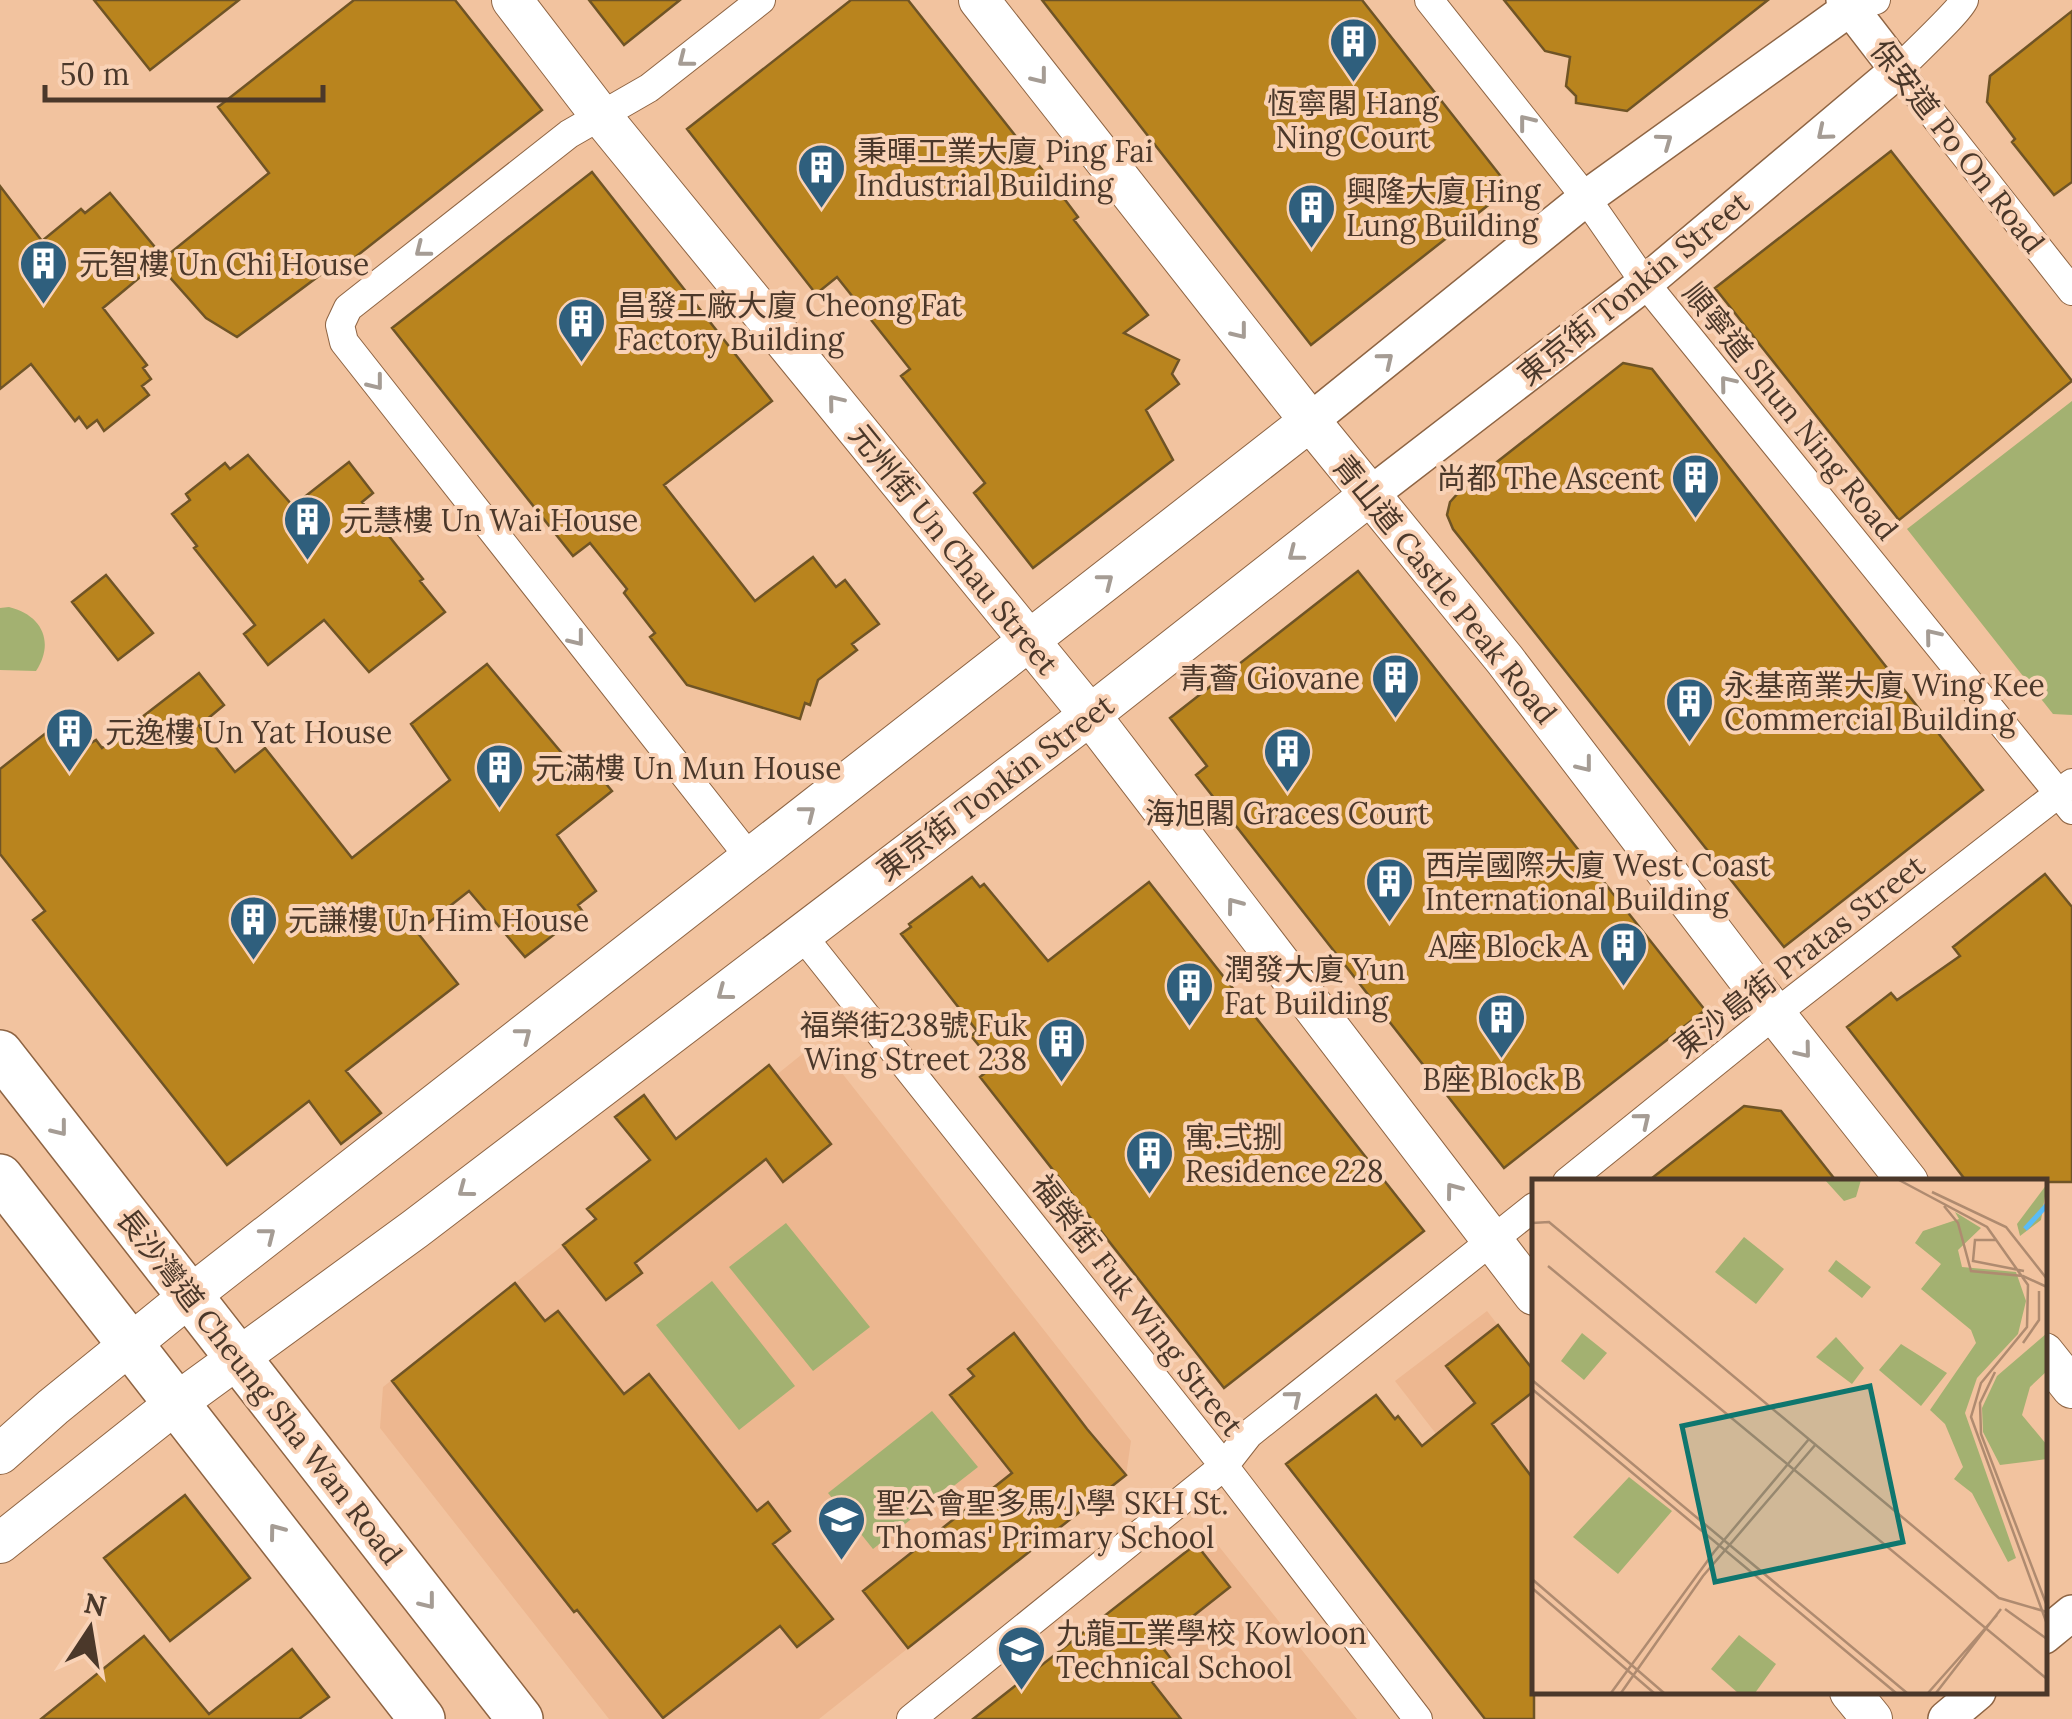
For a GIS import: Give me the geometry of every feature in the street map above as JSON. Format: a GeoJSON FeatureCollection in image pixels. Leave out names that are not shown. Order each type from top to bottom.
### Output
{"type":"FeatureCollection","features":[{"type":"Feature","properties":{"kind":"main road","name":"元州街 Un Chau Street"},"geometry":{"type":"LineString","coordinates":[[512,0],[601,116],[1090,716],[1532,1292]]}},
{"type":"Feature","properties":{"kind":"main road","name":"青山道 Castle Peak Road"},"geometry":{"type":"LineString","coordinates":[[979,0],[1310,422],[1504,660],[1774,1014],[1906,1179]]}},
{"type":"Feature","properties":{"kind":"main road"},"geometry":{"type":"LineString","coordinates":[[0,1454],[191,1295],[1310,422]]}},
{"type":"Feature","properties":{"kind":"main road","name":"東京街 Tonkin Street"},"geometry":{"type":"LineString","coordinates":[[0,1544],[175,1404],[1090,716],[1371,494]]}},
{"type":"Feature","properties":{"kind":"main road","name":"長沙灣道 Cheung Sha Wan Road"},"geometry":{"type":"LineString","coordinates":[[0,1053],[520,1719]]}},
{"type":"Feature","properties":{"kind":"main road"},"geometry":{"type":"LineString","coordinates":[[0,1177],[422,1719]]}},
{"type":"Feature","properties":{"kind":"main road"},"geometry":{"type":"LineString","coordinates":[[2047,1357],[2072,1388]]}},
{"type":"Feature","properties":{"kind":"main road"},"geometry":{"type":"LineString","coordinates":[[1852,1694],[1872,1719]]}},
{"type":"Feature","properties":{"kind":"street"},"geometry":{"type":"LineString","coordinates":[[750,858],[344,342],[340,325],[348,308],[569,134],[649,88],[761,0]]}},
{"type":"Feature","properties":{"kind":"street","name":"順寧道 Shun Ning Road"},"geometry":{"type":"LineString","coordinates":[[1429,0],[1586,198],[1646,283],[2068,795]]}},
{"type":"Feature","properties":{"kind":"street","name":"東京街 Tonkin Street"},"geometry":{"type":"LineString","coordinates":[[1371,494],[1646,283],[1898,70],[1942,23],[1962,8],[1964,0]]}},
{"type":"Feature","properties":{"kind":"street"},"geometry":{"type":"LineString","coordinates":[[1310,422],[1586,198],[1857,3]]}},
{"type":"Feature","properties":{"kind":"street","name":"保安道 Po On Road"},"geometry":{"type":"LineString","coordinates":[[1857,3],[1898,70],[2072,291]]}},
{"type":"Feature","properties":{"kind":"street","name":"東沙島街 Pratas Street"},"geometry":{"type":"LineString","coordinates":[[1571,1179],[1774,1014],[2068,795]]}},
{"type":"Feature","properties":{"kind":"street","name":"福榮街 Fuk Wing Street"},"geometry":{"type":"LineString","coordinates":[[802,934],[1224,1466],[1418,1719]]}},
{"type":"Feature","properties":{"kind":"street"},"geometry":{"type":"LineString","coordinates":[[911,1719],[1224,1466],[1249,1434],[1532,1209]]}},
{"type":"Feature","properties":{"kind":"street"},"geometry":{"type":"LineString","coordinates":[[2047,1634],[2072,1613]]}},
{"type":"Feature","properties":{"kind":"street"},"geometry":{"type":"LineString","coordinates":[[1946,1719],[1976,1694]]}},
{"type":"Feature","properties":{"kind":"shaded area"},"geometry":{"type":"Polygon","coordinates":[[[806,1051],[827,1054],[1131,1441],[1126,1475],[819,1719],[609,1719],[380,1428],[383,1387],[595,1220],[587,1209],[769,1065],[775,1076],[806,1051]]]}},
{"type":"Feature","properties":{"kind":"shaded area"},"geometry":{"type":"Polygon","coordinates":[[[1487,1311],[1532,1368],[1532,1470],[1489,1502],[1395,1381],[1487,1311]]]}},
{"type":"Feature","properties":{"kind":"shaded area"},"geometry":{"type":"Polygon","coordinates":[[[1209,1534],[1357,1719],[974,1719],[1086,1631],[1209,1534]]]}},
{"type":"Feature","properties":{"kind":"green space"},"geometry":{"type":"Polygon","coordinates":[[[2072,401],[2072,715],[2053,714],[1907,529],[2072,401]]]}},
{"type":"Feature","properties":{"kind":"green space"},"geometry":{"type":"Polygon","coordinates":[[[9,607],[30,616],[42,631],[44,650],[36,671],[0,670],[0,608],[9,607]]]}},
{"type":"Feature","properties":{"kind":"green space"},"geometry":{"type":"Polygon","coordinates":[[[786,1223],[870,1327],[813,1371],[729,1267],[786,1223]]]}},
{"type":"Feature","properties":{"kind":"green space"},"geometry":{"type":"Polygon","coordinates":[[[712,1281],[795,1386],[739,1430],[656,1325],[712,1281]]]}},
{"type":"Feature","properties":{"kind":"green space"},"geometry":{"type":"Polygon","coordinates":[[[932,1411],[978,1467],[873,1549],[828,1493],[932,1411]]]}},
{"type":"Feature","properties":{"kind":"building"},"geometry":{"type":"Polygon","coordinates":[[[94,0],[239,0],[150,70],[94,0]]]}},
{"type":"Feature","properties":{"kind":"building"},"geometry":{"type":"Polygon","coordinates":[[[354,0],[455,0],[542,110],[344,266],[339,261],[237,337],[206,318],[157,263],[103,308],[147,365],[143,368],[151,379],[142,386],[149,395],[104,431],[97,420],[87,428],[79,417],[75,421],[31,364],[0,389],[0,186],[42,241],[81,209],[85,213],[110,193],[164,258],[269,173],[218,107],[354,0]]]}},
{"type":"Feature","properties":{"kind":"building"},"geometry":{"type":"Polygon","coordinates":[[[589,0],[680,0],[624,45],[589,0]]]}},
{"type":"Feature","properties":{"kind":"building"},"geometry":{"type":"Polygon","coordinates":[[[851,0],[908,0],[1048,177],[1078,217],[1074,220],[1148,315],[1124,333],[1179,360],[1172,374],[1179,384],[1146,410],[1173,460],[1033,568],[974,493],[985,483],[901,376],[910,369],[837,277],[816,294],[687,129],[851,0]]]}},
{"type":"Feature","properties":{"kind":"building"},"geometry":{"type":"Polygon","coordinates":[[[1042,0],[1362,0],[1510,188],[1311,345],[1042,0]]]}},
{"type":"Feature","properties":{"kind":"building"},"geometry":{"type":"Polygon","coordinates":[[[1504,0],[1768,0],[1627,111],[1576,103],[1576,96],[1566,86],[1570,57],[1545,51],[1504,0]]]}},
{"type":"Feature","properties":{"kind":"building"},"geometry":{"type":"Polygon","coordinates":[[[2072,11],[2072,182],[2054,195],[2012,142],[2015,139],[1987,102],[1990,76],[2072,11]]]}},
{"type":"Feature","properties":{"kind":"building"},"geometry":{"type":"Polygon","coordinates":[[[1891,151],[2072,381],[1899,520],[1715,288],[1891,151]]]}},
{"type":"Feature","properties":{"kind":"building","name":"昌發工廠大廈 Cheong Fat Factory Building"},"geometry":{"type":"Polygon","coordinates":[[[592,172],[772,401],[664,485],[755,601],[813,557],[836,587],[845,580],[879,624],[852,644],[857,650],[818,680],[810,705],[805,703],[800,719],[687,685],[650,637],[655,633],[624,593],[627,589],[590,543],[573,556],[392,328],[592,172]]]}},
{"type":"Feature","properties":{"kind":"building"},"geometry":{"type":"Polygon","coordinates":[[[1623,363],[1652,369],[1983,790],[1784,947],[1453,529],[1447,515],[1450,502],[1460,491],[1623,363]]]}},
{"type":"Feature","properties":{"kind":"building","name":"元慧樓 Un Wai House"},"geometry":{"type":"Polygon","coordinates":[[[248,455],[293,506],[349,462],[373,493],[362,502],[445,612],[369,672],[324,620],[268,665],[244,634],[255,625],[172,514],[190,500],[186,494],[225,463],[230,469],[248,455]]]}},
{"type":"Feature","properties":{"kind":"building"},"geometry":{"type":"Polygon","coordinates":[[[1358,571],[1705,1010],[1504,1168],[1196,775],[1207,766],[1170,718],[1358,571]]]}},
{"type":"Feature","properties":{"kind":"building"},"geometry":{"type":"Polygon","coordinates":[[[106,575],[153,633],[118,660],[72,602],[106,575]]]}},
{"type":"Feature","properties":{"kind":"building"},"geometry":{"type":"Polygon","coordinates":[[[487,664],[576,770],[587,761],[612,791],[557,835],[596,891],[578,905],[583,912],[525,957],[469,891],[417,932],[458,984],[346,1071],[381,1113],[341,1144],[309,1101],[227,1165],[33,920],[45,911],[0,854],[0,769],[69,715],[91,743],[96,740],[102,748],[199,673],[224,705],[199,726],[235,772],[265,748],[352,858],[450,780],[411,724],[487,664]]]}},
{"type":"Feature","properties":{"kind":"building"},"geometry":{"type":"Polygon","coordinates":[[[2045,874],[2072,907],[2072,1182],[1965,1179],[1847,1027],[1891,993],[1897,1000],[1960,956],[1953,947],[2045,874]]]}},
{"type":"Feature","properties":{"kind":"building"},"geometry":{"type":"Polygon","coordinates":[[[972,877],[980,887],[984,884],[1048,961],[1149,882],[1424,1231],[1224,1388],[980,1077],[995,1065],[971,1036],[977,1031],[901,934],[972,877]]]}},
{"type":"Feature","properties":{"kind":"building"},"geometry":{"type":"Polygon","coordinates":[[[769,1065],[831,1144],[783,1182],[766,1159],[635,1263],[642,1273],[606,1300],[563,1245],[596,1219],[587,1209],[650,1160],[615,1117],[644,1095],[676,1139],[769,1065]]]}},
{"type":"Feature","properties":{"kind":"building"},"geometry":{"type":"Polygon","coordinates":[[[1744,1106],[1781,1111],[1835,1179],[1651,1179],[1744,1106]]]}},
{"type":"Feature","properties":{"kind":"building"},"geometry":{"type":"Polygon","coordinates":[[[515,1283],[545,1321],[558,1311],[624,1394],[649,1374],[757,1511],[768,1502],[790,1531],[773,1544],[833,1619],[797,1647],[780,1626],[663,1718],[392,1381],[515,1283]]]}},
{"type":"Feature","properties":{"kind":"building"},"geometry":{"type":"Polygon","coordinates":[[[1498,1325],[1532,1368],[1532,1393],[1492,1424],[1532,1477],[1534,1719],[1485,1719],[1286,1464],[1376,1395],[1422,1446],[1475,1403],[1446,1366],[1498,1325]]]}},
{"type":"Feature","properties":{"kind":"building"},"geometry":{"type":"Polygon","coordinates":[[[1014,1333],[1126,1475],[908,1648],[863,1591],[1012,1473],[950,1395],[974,1376],[968,1369],[1014,1333]]]}},
{"type":"Feature","properties":{"kind":"building"},"geometry":{"type":"Polygon","coordinates":[[[185,1495],[250,1578],[170,1641],[104,1558],[185,1495]]]}},
{"type":"Feature","properties":{"kind":"building"},"geometry":{"type":"Polygon","coordinates":[[[1196,1544],[1230,1587],[1159,1643],[1175,1664],[1152,1682],[1181,1719],[973,1719],[1196,1544]]]}},
{"type":"Feature","properties":{"kind":"building"},"geometry":{"type":"Polygon","coordinates":[[[144,1636],[209,1714],[292,1649],[329,1697],[299,1719],[41,1719],[144,1636]]]}},
{"type":"Feature","properties":{"kind":"place","name":"恆寧閣 Hang Ning Court"},"geometry":{"type":"Point","coordinates":[1353,84]}},
{"type":"Feature","properties":{"kind":"place","name":"秉暉工業大廈 Ping Fai Industrial Building"},"geometry":{"type":"Point","coordinates":[822,210]}},
{"type":"Feature","properties":{"kind":"place","name":"興隆大廈 Hing Lung Building"},"geometry":{"type":"Point","coordinates":[1311,250]}},
{"type":"Feature","properties":{"kind":"place","name":"元智樓 Un Chi House"},"geometry":{"type":"Point","coordinates":[44,306]}},
{"type":"Feature","properties":{"kind":"place","name":"昌發工廠大廈 Cheong Fat Factory Building"},"geometry":{"type":"Point","coordinates":[582,364]}},
{"type":"Feature","properties":{"kind":"place","name":"尚都 The Ascent"},"geometry":{"type":"Point","coordinates":[1695,520]}},
{"type":"Feature","properties":{"kind":"place","name":"元慧樓 Un Wai House"},"geometry":{"type":"Point","coordinates":[308,562]}},
{"type":"Feature","properties":{"kind":"place","name":"青薈 Giovane"},"geometry":{"type":"Point","coordinates":[1395,720]}},
{"type":"Feature","properties":{"kind":"place","name":"永基商業大廈 Wing Kee Commercial Building"},"geometry":{"type":"Point","coordinates":[1689,744]}},
{"type":"Feature","properties":{"kind":"place","name":"元逸樓 Un Yat House"},"geometry":{"type":"Point","coordinates":[70,774]}},
{"type":"Feature","properties":{"kind":"place","name":"海旭閣 Graces Court"},"geometry":{"type":"Point","coordinates":[1287,794]}},
{"type":"Feature","properties":{"kind":"place","name":"元滿樓 Un Mun House"},"geometry":{"type":"Point","coordinates":[500,810]}},
{"type":"Feature","properties":{"kind":"place","name":"西岸國際大廈 West Coast International Building"},"geometry":{"type":"Point","coordinates":[1390,924]}},
{"type":"Feature","properties":{"kind":"place","name":"元謙樓 Un Him House"},"geometry":{"type":"Point","coordinates":[253,962]}},
{"type":"Feature","properties":{"kind":"place","name":"A座 Block A"},"geometry":{"type":"Point","coordinates":[1623,988]}},
{"type":"Feature","properties":{"kind":"place","name":"潤發大廈 Yun Fat Building"},"geometry":{"type":"Point","coordinates":[1189,1028]}},
{"type":"Feature","properties":{"kind":"place","name":"B座 Block B"},"geometry":{"type":"Point","coordinates":[1502,1060]}},
{"type":"Feature","properties":{"kind":"place","name":"福榮街238號 Fuk Wing Street 238"},"geometry":{"type":"Point","coordinates":[1062,1084]}},
{"type":"Feature","properties":{"kind":"place","name":"寓.弍捌 Residence 228"},"geometry":{"type":"Point","coordinates":[1150,1196]}},
{"type":"Feature","properties":{"kind":"place","name":"聖公會聖多馬小學 SKH St. Thomas' Primary School"},"geometry":{"type":"Point","coordinates":[841,1562]}},
{"type":"Feature","properties":{"kind":"place","name":"九龍工業學校 Kowloon Technical School"},"geometry":{"type":"Point","coordinates":[1021,1692]}}]}
